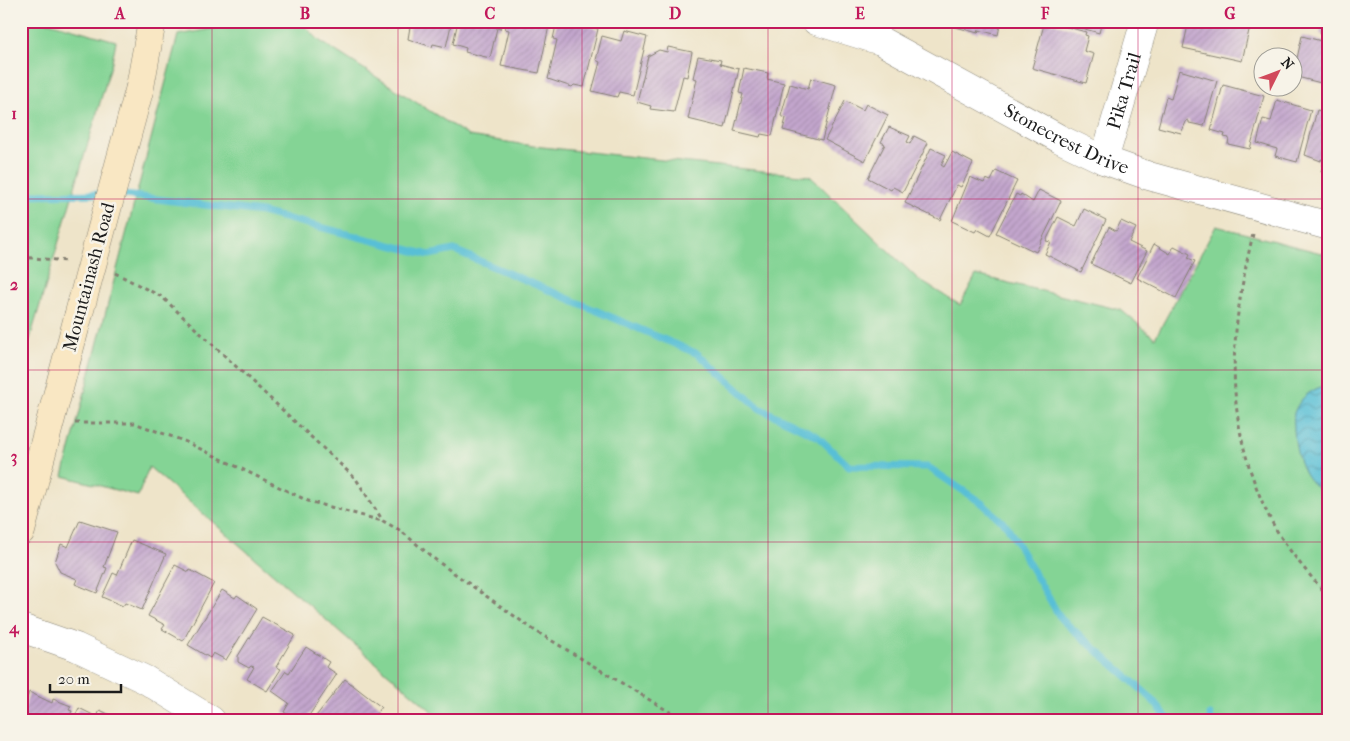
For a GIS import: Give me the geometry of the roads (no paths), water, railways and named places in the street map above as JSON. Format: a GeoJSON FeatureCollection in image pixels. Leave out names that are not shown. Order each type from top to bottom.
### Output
{"type":"FeatureCollection","features":[{"type":"Feature","properties":{"kind":"street","name":"Mountainash Road"},"geometry":{"type":"LineString","coordinates":[[21,531],[140,87],[152,21]]}},
{"type":"Feature","properties":{"kind":"street","name":"Stonecrest Drive"},"geometry":{"type":"LineString","coordinates":[[816,21],[884,31],[1060,139],[1104,160],[1149,176],[1329,226]]}},
{"type":"Feature","properties":{"kind":"street","name":"Pika Trail"},"geometry":{"type":"LineString","coordinates":[[1104,160],[1145,21]]}},
{"type":"Feature","properties":{"kind":"street"},"geometry":{"type":"LineString","coordinates":[[21,628],[76,647],[146,680],[211,720]]}},
{"type":"Feature","properties":{"kind":"water"},"geometry":{"type":"Polygon","coordinates":[[[1329,384],[1329,494],[1312,483],[1302,467],[1296,447],[1294,413],[1304,397],[1318,388],[1329,384]]]}},
{"type":"Feature","properties":{"kind":"waterway"},"geometry":{"type":"LineString","coordinates":[[21,195],[106,194]]}},
{"type":"Feature","properties":{"kind":"waterway"},"geometry":{"type":"LineString","coordinates":[[117,194],[261,212],[429,255],[454,250],[698,354],[759,408],[817,436],[849,466],[928,467],[983,504],[1007,526],[1061,619],[1150,697],[1169,720]]}},
{"type":"Feature","properties":{"kind":"waterway"},"geometry":{"type":"LineString","coordinates":[[1210,715],[1211,720]]}}]}
